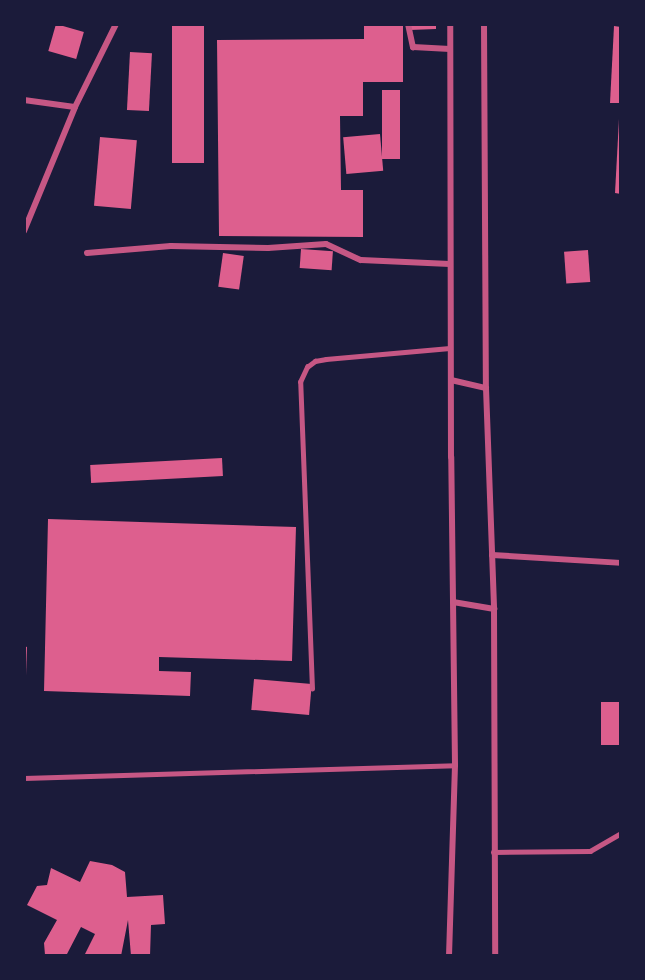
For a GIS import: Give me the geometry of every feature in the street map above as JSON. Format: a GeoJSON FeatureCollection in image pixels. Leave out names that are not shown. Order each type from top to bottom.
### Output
{"type":"FeatureCollection","features":[{"type":"Feature","properties":{"kind":"street"},"geometry":{"type":"LineString","coordinates":[[24,231],[75,108],[116,24]]}},
{"type":"Feature","properties":{"kind":"street"},"geometry":{"type":"LineString","coordinates":[[408,24],[412,47],[450,50]]}},
{"type":"Feature","properties":{"kind":"street"},"geometry":{"type":"LineString","coordinates":[[449,956],[455,765],[450,348],[450,24]]}},
{"type":"Feature","properties":{"kind":"street"},"geometry":{"type":"LineString","coordinates":[[484,24],[486,388],[494,609],[495,956]]}},
{"type":"Feature","properties":{"kind":"street"},"geometry":{"type":"LineString","coordinates":[[24,100],[75,108]]}},
{"type":"Feature","properties":{"kind":"street"},"geometry":{"type":"LineString","coordinates":[[87,253],[171,246],[268,248],[326,244],[361,260],[450,264]]}},
{"type":"Feature","properties":{"kind":"street"},"geometry":{"type":"LineString","coordinates":[[451,380],[486,388]]}},
{"type":"Feature","properties":{"kind":"street"},"geometry":{"type":"LineString","coordinates":[[492,555],[621,563]]}},
{"type":"Feature","properties":{"kind":"street"},"geometry":{"type":"LineString","coordinates":[[453,602],[494,609]]}},
{"type":"Feature","properties":{"kind":"lane"},"geometry":{"type":"LineString","coordinates":[[312,689],[300,382],[307,368],[315,362],[326,359],[450,348]]}},
{"type":"Feature","properties":{"kind":"lane"},"geometry":{"type":"LineString","coordinates":[[24,778],[455,765]]}},
{"type":"Feature","properties":{"kind":"lane"},"geometry":{"type":"LineString","coordinates":[[493,852],[590,851],[606,844],[621,833]]}},
{"type":"Feature","properties":{"kind":"building"},"geometry":{"type":"Polygon","coordinates":[[[56,24],[84,32],[76,59],[48,51],[56,24]]]}},
{"type":"Feature","properties":{"kind":"building"},"geometry":{"type":"Polygon","coordinates":[[[172,24],[204,24],[204,163],[172,163],[172,24]]]}},
{"type":"Feature","properties":{"kind":"building"},"geometry":{"type":"Polygon","coordinates":[[[364,24],[403,24],[403,82],[363,82],[363,116],[340,116],[341,190],[363,190],[363,237],[219,236],[217,40],[364,39],[364,24]]]}},
{"type":"Feature","properties":{"kind":"building"},"geometry":{"type":"Polygon","coordinates":[[[410,24],[436,24],[436,29],[410,30],[410,24]]]}},
{"type":"Feature","properties":{"kind":"building"},"geometry":{"type":"Polygon","coordinates":[[[614,26],[621,27],[621,103],[610,103],[614,26]]]}},
{"type":"Feature","properties":{"kind":"building"},"geometry":{"type":"Polygon","coordinates":[[[130,52],[152,53],[149,111],[127,110],[130,52]]]}},
{"type":"Feature","properties":{"kind":"building"},"geometry":{"type":"Polygon","coordinates":[[[382,90],[400,90],[400,159],[382,159],[382,90]]]}},
{"type":"Feature","properties":{"kind":"building"},"geometry":{"type":"Polygon","coordinates":[[[619,119],[621,119],[621,194],[615,193],[619,119]]]}},
{"type":"Feature","properties":{"kind":"building"},"geometry":{"type":"Polygon","coordinates":[[[380,134],[383,171],[346,174],[343,137],[380,134]]]}},
{"type":"Feature","properties":{"kind":"building"},"geometry":{"type":"Polygon","coordinates":[[[100,137],[137,140],[131,209],[94,206],[100,137]]]}},
{"type":"Feature","properties":{"kind":"building"},"geometry":{"type":"Polygon","coordinates":[[[301,249],[333,251],[332,270],[300,268],[301,249]]]}},
{"type":"Feature","properties":{"kind":"building"},"geometry":{"type":"Polygon","coordinates":[[[588,250],[590,282],[566,284],[564,252],[588,250]]]}},
{"type":"Feature","properties":{"kind":"building"},"geometry":{"type":"Polygon","coordinates":[[[223,253],[244,256],[239,290],[218,287],[223,253]]]}},
{"type":"Feature","properties":{"kind":"building"},"geometry":{"type":"Polygon","coordinates":[[[222,458],[223,476],[91,483],[90,465],[222,458]]]}},
{"type":"Feature","properties":{"kind":"building"},"geometry":{"type":"Polygon","coordinates":[[[48,519],[296,527],[292,661],[159,657],[159,671],[191,672],[190,696],[44,691],[48,519]]]}},
{"type":"Feature","properties":{"kind":"building"},"geometry":{"type":"Polygon","coordinates":[[[24,646],[27,647],[26,675],[24,675],[24,646]]]}},
{"type":"Feature","properties":{"kind":"building"},"geometry":{"type":"Polygon","coordinates":[[[254,679],[312,684],[309,715],[251,710],[254,679]]]}},
{"type":"Feature","properties":{"kind":"building"},"geometry":{"type":"Polygon","coordinates":[[[601,702],[621,702],[621,745],[601,745],[601,702]]]}},
{"type":"Feature","properties":{"kind":"building"},"geometry":{"type":"Polygon","coordinates":[[[90,861],[112,865],[125,872],[127,897],[163,895],[165,924],[151,925],[150,956],[131,956],[128,920],[121,956],[84,956],[95,934],[81,927],[67,954],[45,955],[44,943],[57,920],[27,905],[37,886],[47,885],[51,868],[80,882],[90,861]]]}}]}
